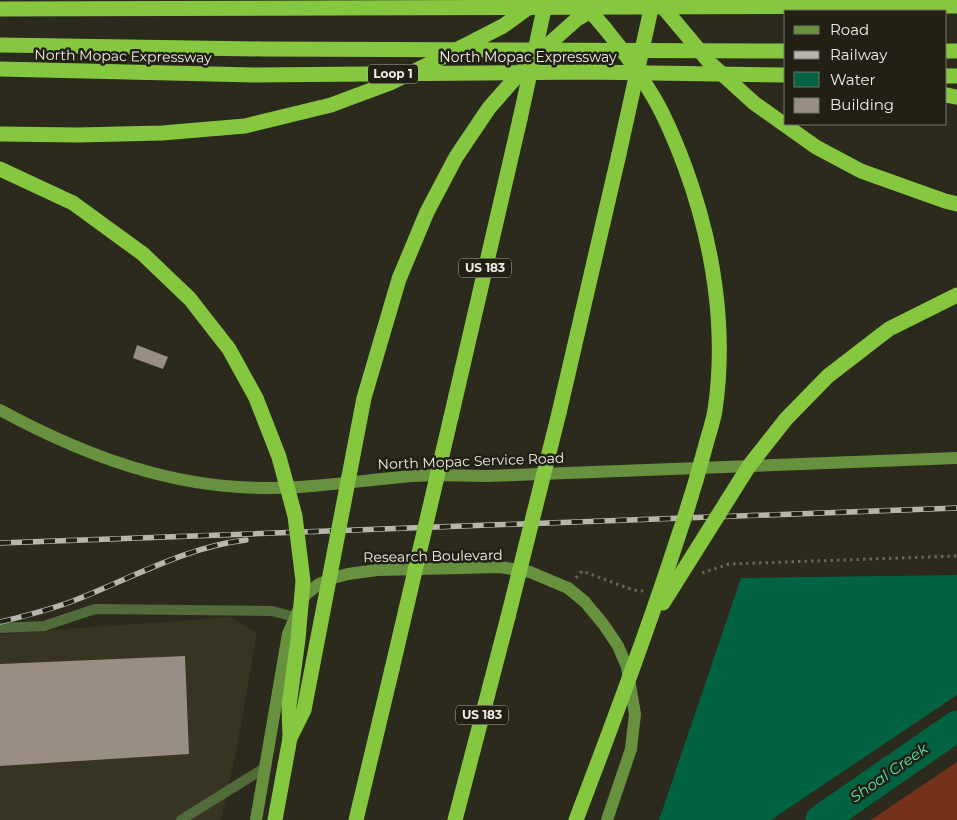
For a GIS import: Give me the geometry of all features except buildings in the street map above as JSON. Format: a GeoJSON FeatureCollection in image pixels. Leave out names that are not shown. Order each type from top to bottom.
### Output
{"type":"FeatureCollection","features":[{"type":"Feature","properties":{"kind":"highway"},"geometry":{"type":"LineString","coordinates":[[0,134],[162,133],[245,126],[332,105],[431,63],[502,26],[540,0]]}},
{"type":"Feature","properties":{"kind":"highway","name":"US 183"},"geometry":{"type":"LineString","coordinates":[[356,820],[520,119],[546,0]]}},
{"type":"Feature","properties":{"kind":"highway"},"geometry":{"type":"LineString","coordinates":[[576,820],[649,626],[693,493],[715,411],[719,354],[717,309],[706,233],[692,186],[674,138],[655,100],[632,62],[611,34],[580,0]]}},
{"type":"Feature","properties":{"kind":"highway"},"geometry":{"type":"LineString","coordinates":[[290,738],[304,710],[364,398],[399,279],[427,212],[456,157],[490,108],[532,59],[577,19],[610,0]]}},
{"type":"Feature","properties":{"kind":"highway"},"geometry":{"type":"LineString","coordinates":[[655,0],[710,64],[754,103],[784,124]]}},
{"type":"Feature","properties":{"kind":"highway","name":"US 183"},"geometry":{"type":"LineString","coordinates":[[456,817],[559,413],[655,0]]}},
{"type":"Feature","properties":{"kind":"highway"},"geometry":{"type":"LineString","coordinates":[[0,9],[957,6]]}},
{"type":"Feature","properties":{"kind":"highway"},"geometry":{"type":"LineString","coordinates":[[0,44],[272,49],[784,51]]}},
{"type":"Feature","properties":{"kind":"highway","name":"North Mopac Expressway"},"geometry":{"type":"LineString","coordinates":[[0,69],[254,75],[589,72],[784,75]]}},
{"type":"Feature","properties":{"kind":"highway"},"geometry":{"type":"LineString","coordinates":[[785,125],[816,147],[861,171],[957,204]]}},
{"type":"Feature","properties":{"kind":"highway"},"geometry":{"type":"LineString","coordinates":[[0,169],[73,203],[144,254],[190,299],[229,349],[256,398],[279,458],[295,516],[303,581],[289,706],[290,738],[274,820]]}},
{"type":"Feature","properties":{"kind":"highway"},"geometry":{"type":"LineString","coordinates":[[649,626],[749,466],[786,419],[828,376],[889,329],[957,295]]}},
{"type":"Feature","properties":{"kind":"main road","name":"North Mopac Service Road"},"geometry":{"type":"LineString","coordinates":[[0,410],[42,432],[93,454],[141,470],[193,482],[239,487],[302,488],[415,476],[488,476],[957,458]]}},
{"type":"Feature","properties":{"kind":"main road","name":"Research Boulevard"},"geometry":{"type":"LineString","coordinates":[[256,820],[288,634],[305,595],[319,584],[348,574],[377,570],[500,567],[530,572],[568,588],[585,602],[604,624],[618,646],[627,667],[635,714],[631,750],[607,820]]}},
{"type":"Feature","properties":{"kind":"lane"},"geometry":{"type":"LineString","coordinates":[[0,628],[44,626],[95,609],[272,611],[295,617]]}},
{"type":"Feature","properties":{"kind":"lane"},"geometry":{"type":"LineString","coordinates":[[181,820],[266,767]]}},
{"type":"Feature","properties":{"kind":"path"},"geometry":{"type":"LineString","coordinates":[[696,577],[703,572],[729,564],[957,556]]}},
{"type":"Feature","properties":{"kind":"path"},"geometry":{"type":"LineString","coordinates":[[574,580],[582,571],[633,590],[646,592]]}},
{"type":"Feature","properties":{"kind":"shaded area"},"geometry":{"type":"Polygon","coordinates":[[[231,617],[257,633],[237,747],[221,820],[0,820],[0,634],[231,617]]]}},
{"type":"Feature","properties":{"kind":"shaded area"},"geometry":{"type":"Polygon","coordinates":[[[957,762],[957,820],[871,820],[957,762]]]}},
{"type":"Feature","properties":{"kind":"water"},"geometry":{"type":"Polygon","coordinates":[[[957,575],[957,695],[771,820],[659,820],[741,578],[957,575]]]}},
{"type":"Feature","properties":{"kind":"waterway","name":"Shoal Creek"},"geometry":{"type":"LineString","coordinates":[[821,820],[957,726]]}},
{"type":"Feature","properties":{"kind":"railway"},"geometry":{"type":"LineString","coordinates":[[0,543],[957,508]]}},
{"type":"Feature","properties":{"kind":"railway"},"geometry":{"type":"LineString","coordinates":[[0,622],[73,601],[201,549],[246,540]]}}]}
